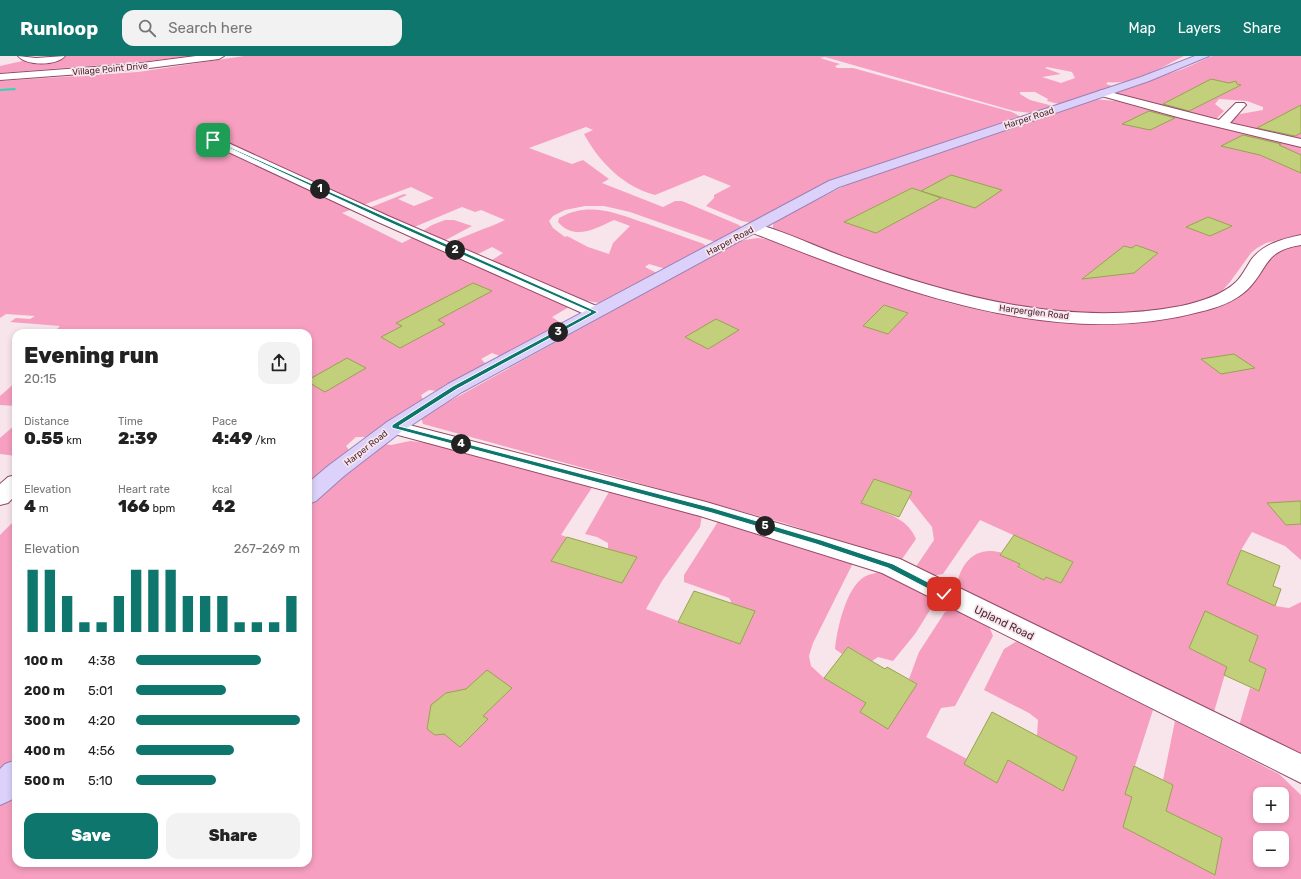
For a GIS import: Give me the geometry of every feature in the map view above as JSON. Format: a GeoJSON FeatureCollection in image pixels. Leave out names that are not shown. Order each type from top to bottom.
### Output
{"type":"FeatureCollection","features":[{"type":"Feature","properties":{"kind":"main road","name":"Harper Road"},"geometry":{"type":"LineString","coordinates":[[312,492],[336,471],[394,427],[455,388],[834,184],[1152,76],[1196,57]]}},
{"type":"Feature","properties":{"kind":"main road"},"geometry":{"type":"LineString","coordinates":[[0,790],[12,778]]}},
{"type":"Feature","properties":{"kind":"street"},"geometry":{"type":"LineString","coordinates":[[23,56],[28,59],[40,60],[60,56]]}},
{"type":"Feature","properties":{"kind":"street","name":"Village Point Drive"},"geometry":{"type":"LineString","coordinates":[[0,77],[134,67],[219,56]]}},
{"type":"Feature","properties":{"kind":"street"},"geometry":{"type":"LineString","coordinates":[[1102,93],[1164,111],[1301,143]]}},
{"type":"Feature","properties":{"kind":"street"},"geometry":{"type":"LineString","coordinates":[[1221,125],[1240,105]]}},
{"type":"Feature","properties":{"kind":"street"},"geometry":{"type":"LineString","coordinates":[[213,140],[383,218],[595,312]]}},
{"type":"Feature","properties":{"kind":"street","name":"Harperglen Road"},"geometry":{"type":"LineString","coordinates":[[754,228],[905,284],[951,298],[1020,312],[1088,318],[1152,315],[1180,311],[1204,305],[1235,291],[1246,282],[1258,262],[1269,251],[1278,246],[1301,240]]}},
{"type":"Feature","properties":{"kind":"street","name":"Upland Road"},"geometry":{"type":"LineString","coordinates":[[394,427],[713,511],[819,542],[890,566],[1301,769]]}},
{"type":"Feature","properties":{"kind":"street"},"geometry":{"type":"LineString","coordinates":[[0,478],[12,479]]}},
{"type":"Feature","properties":{"kind":"street"},"geometry":{"type":"LineString","coordinates":[[0,497],[12,486]]}},
{"type":"Feature","properties":{"kind":"shaded area"},"geometry":{"type":"Polygon","coordinates":[[[64,56],[191,56],[140,62],[0,73],[0,66],[27,60],[64,56]]]}},
{"type":"Feature","properties":{"kind":"shaded area"},"geometry":{"type":"Polygon","coordinates":[[[244,56],[1184,56],[1157,70],[1137,78],[1127,81],[1108,82],[1106,84],[1112,86],[1059,104],[1047,101],[1048,99],[1035,92],[1020,92],[1020,94],[1030,100],[1053,106],[1031,113],[1014,111],[825,57],[820,58],[840,64],[835,66],[837,68],[853,68],[1012,112],[1021,117],[848,175],[752,223],[742,221],[706,206],[714,198],[714,195],[731,186],[704,175],[655,195],[633,186],[614,172],[597,154],[584,134],[593,130],[586,127],[529,148],[572,164],[583,160],[609,179],[602,183],[663,207],[675,201],[682,201],[739,225],[742,228],[715,242],[630,212],[604,206],[585,206],[565,210],[553,216],[549,221],[553,228],[565,237],[567,236],[588,247],[609,254],[613,243],[630,226],[614,220],[592,230],[578,232],[564,228],[558,222],[559,218],[581,210],[602,210],[634,219],[706,246],[666,269],[649,264],[645,267],[657,273],[600,303],[581,300],[552,317],[561,323],[500,356],[492,353],[481,359],[485,363],[481,366],[437,391],[429,390],[421,395],[423,400],[365,437],[356,437],[346,446],[349,450],[312,481],[312,329],[57,329],[60,326],[10,322],[16,318],[30,319],[35,316],[6,314],[0,318],[0,81],[138,72],[244,56]],[[1047,67],[1045,68],[1061,74],[1042,77],[1061,83],[1075,78],[1072,72],[1047,67]],[[411,187],[342,213],[402,243],[414,237],[481,267],[503,253],[492,247],[478,254],[450,243],[505,220],[481,210],[475,212],[462,207],[412,228],[369,208],[404,194],[407,195],[398,199],[414,206],[434,198],[411,187]]]}},
{"type":"Feature","properties":{"kind":"shaded area"},"geometry":{"type":"Polygon","coordinates":[[[1212,56],[1301,56],[1301,141],[1231,123],[1231,121],[1240,114],[1263,110],[1263,107],[1247,101],[1219,99],[1215,104],[1224,111],[1216,119],[1210,119],[1123,97],[1115,92],[1183,69],[1212,56]]]}},
{"type":"Feature","properties":{"kind":"shaded area"},"geometry":{"type":"Polygon","coordinates":[[[1093,99],[1116,101],[1163,114],[1301,147],[1301,234],[1266,243],[1257,248],[1251,253],[1222,291],[1210,297],[1164,309],[1138,313],[1110,314],[1050,313],[938,292],[776,232],[773,229],[773,225],[776,221],[854,181],[1093,99]]]}},
{"type":"Feature","properties":{"kind":"shaded area"},"geometry":{"type":"Polygon","coordinates":[[[445,220],[454,220],[472,226],[442,242],[421,232],[432,225],[445,220]]]}},
{"type":"Feature","properties":{"kind":"shaded area"},"geometry":{"type":"Polygon","coordinates":[[[757,238],[777,242],[895,286],[938,300],[971,308],[1042,320],[1113,324],[1147,322],[1178,317],[1202,312],[1236,300],[1241,296],[1264,264],[1271,257],[1301,245],[1301,501],[1286,525],[1301,524],[1301,560],[1285,546],[1252,532],[1241,550],[1227,584],[1275,606],[1289,608],[1301,602],[1301,756],[1239,726],[1250,688],[1259,691],[1266,669],[1249,661],[1258,636],[1205,612],[1189,648],[1227,667],[1214,712],[956,589],[961,571],[965,564],[970,558],[984,552],[992,551],[1002,553],[1001,555],[1020,564],[1018,568],[1044,580],[1046,577],[1061,583],[1073,562],[980,520],[943,574],[931,576],[915,568],[934,540],[932,527],[909,498],[912,492],[874,479],[861,503],[893,516],[912,531],[916,539],[900,562],[784,523],[423,424],[421,417],[739,241],[757,238]]]}},
{"type":"Feature","properties":{"kind":"shaded area"},"geometry":{"type":"Polygon","coordinates":[[[12,386],[12,406],[0,405],[0,396],[12,386]]]}},
{"type":"Feature","properties":{"kind":"shaded area"},"geometry":{"type":"Polygon","coordinates":[[[12,428],[12,456],[0,454],[0,438],[12,428]]]}},
{"type":"Feature","properties":{"kind":"shaded area"},"geometry":{"type":"Polygon","coordinates":[[[410,441],[437,444],[593,486],[561,535],[567,537],[551,561],[622,583],[637,557],[608,549],[608,543],[597,537],[585,534],[610,490],[702,515],[700,527],[662,581],[646,609],[740,644],[755,611],[731,603],[729,598],[684,582],[684,575],[719,520],[855,559],[813,643],[809,656],[811,666],[824,678],[866,703],[888,728],[917,684],[909,679],[919,652],[945,612],[953,608],[989,626],[993,636],[955,706],[941,708],[926,737],[967,759],[964,764],[1008,760],[1037,736],[1038,720],[1029,713],[984,690],[1004,649],[1017,641],[1153,710],[1126,794],[1132,797],[1123,827],[1215,874],[1222,838],[1166,811],[1173,785],[1163,780],[1175,721],[1279,774],[1301,795],[1301,879],[0,879],[0,806],[12,794],[12,867],[312,867],[312,502],[385,444],[391,445],[410,441]]]}},
{"type":"Feature","properties":{"kind":"shaded area"},"geometry":{"type":"Polygon","coordinates":[[[12,523],[12,760],[0,771],[0,535],[12,523]]]}},
{"type":"Feature","properties":{"kind":"shaded area"},"geometry":{"type":"Polygon","coordinates":[[[883,571],[928,595],[932,607],[915,634],[893,661],[878,657],[872,661],[848,647],[842,654],[835,649],[840,620],[847,599],[858,582],[864,577],[883,571]]]}},
{"type":"Feature","properties":{"kind":"building"},"geometry":{"type":"Polygon","coordinates":[[[1211,79],[1229,83],[1236,81],[1237,84],[1241,85],[1189,111],[1163,104],[1211,79]]]}},
{"type":"Feature","properties":{"kind":"building"},"geometry":{"type":"Polygon","coordinates":[[[1301,105],[1301,133],[1295,136],[1257,128],[1301,105]]]}},
{"type":"Feature","properties":{"kind":"building"},"geometry":{"type":"Polygon","coordinates":[[[1149,111],[1175,118],[1150,130],[1122,124],[1149,111]]]}},
{"type":"Feature","properties":{"kind":"building"},"geometry":{"type":"Polygon","coordinates":[[[1243,135],[1281,144],[1279,145],[1301,155],[1301,173],[1260,155],[1221,146],[1243,135]]]}},
{"type":"Feature","properties":{"kind":"building"},"geometry":{"type":"Polygon","coordinates":[[[951,175],[1002,190],[975,208],[921,191],[951,175]]]}},
{"type":"Feature","properties":{"kind":"building"},"geometry":{"type":"Polygon","coordinates":[[[912,188],[941,198],[876,233],[844,222],[912,188]]]}},
{"type":"Feature","properties":{"kind":"building"},"geometry":{"type":"Polygon","coordinates":[[[1208,217],[1232,226],[1210,236],[1186,227],[1208,217]]]}},
{"type":"Feature","properties":{"kind":"building"},"geometry":{"type":"Polygon","coordinates":[[[1136,245],[1158,253],[1134,273],[1082,279],[1124,246],[1132,248],[1136,245]]]}},
{"type":"Feature","properties":{"kind":"building"},"geometry":{"type":"Polygon","coordinates":[[[473,283],[492,291],[438,320],[445,324],[400,348],[381,337],[402,326],[396,323],[473,283]]]}},
{"type":"Feature","properties":{"kind":"building"},"geometry":{"type":"Polygon","coordinates":[[[884,305],[908,313],[888,334],[863,326],[884,305]]]}},
{"type":"Feature","properties":{"kind":"building"},"geometry":{"type":"Polygon","coordinates":[[[716,319],[739,330],[708,349],[685,337],[716,319]]]}},
{"type":"Feature","properties":{"kind":"building"},"geometry":{"type":"Polygon","coordinates":[[[1234,354],[1255,368],[1221,374],[1201,359],[1234,354]]]}},
{"type":"Feature","properties":{"kind":"building"},"geometry":{"type":"Polygon","coordinates":[[[347,358],[366,368],[325,392],[312,384],[312,378],[347,358]]]}},
{"type":"Feature","properties":{"kind":"building"},"geometry":{"type":"Polygon","coordinates":[[[874,479],[912,492],[899,517],[861,503],[874,479]]]}},
{"type":"Feature","properties":{"kind":"building"},"geometry":{"type":"Polygon","coordinates":[[[1301,501],[1301,524],[1286,525],[1267,503],[1301,501]]]}},
{"type":"Feature","properties":{"kind":"building"},"geometry":{"type":"Polygon","coordinates":[[[1014,535],[1073,562],[1061,583],[1046,577],[1044,580],[1018,567],[1020,564],[1000,555],[1014,535]]]}},
{"type":"Feature","properties":{"kind":"building"},"geometry":{"type":"Polygon","coordinates":[[[567,537],[637,557],[622,583],[551,561],[567,537]]]}},
{"type":"Feature","properties":{"kind":"building"},"geometry":{"type":"Polygon","coordinates":[[[1241,550],[1280,566],[1273,586],[1281,589],[1275,606],[1227,584],[1241,550]]]}},
{"type":"Feature","properties":{"kind":"building"},"geometry":{"type":"Polygon","coordinates":[[[694,591],[755,611],[740,644],[678,622],[694,591]]]}},
{"type":"Feature","properties":{"kind":"building"},"geometry":{"type":"Polygon","coordinates":[[[1205,611],[1258,636],[1249,661],[1266,669],[1259,691],[1224,675],[1227,667],[1189,648],[1205,611]]]}},
{"type":"Feature","properties":{"kind":"building"},"geometry":{"type":"Polygon","coordinates":[[[848,647],[885,669],[887,667],[917,684],[888,729],[860,712],[866,703],[824,678],[848,647]]]}},
{"type":"Feature","properties":{"kind":"building"},"geometry":{"type":"Polygon","coordinates":[[[487,670],[512,688],[483,716],[488,719],[460,747],[444,734],[435,735],[427,729],[431,705],[446,693],[466,689],[487,670]]]}},
{"type":"Feature","properties":{"kind":"building"},"geometry":{"type":"Polygon","coordinates":[[[992,712],[1077,757],[1063,791],[1008,760],[997,783],[964,764],[992,712]]]}},
{"type":"Feature","properties":{"kind":"building"},"geometry":{"type":"Polygon","coordinates":[[[1134,766],[1173,785],[1166,811],[1222,838],[1215,875],[1123,827],[1132,797],[1125,794],[1134,766]]]}},
{"type":"Feature","properties":{"kind":"waterway"},"geometry":{"type":"LineString","coordinates":[[0,90],[15,89]]}},
{"type":"Feature","properties":{"kind":"route"},"geometry":{"type":"LineString","coordinates":[[213,140],[383,218],[595,312],[455,388],[394,427],[713,511],[819,542],[890,566],[944,594]]}}]}
